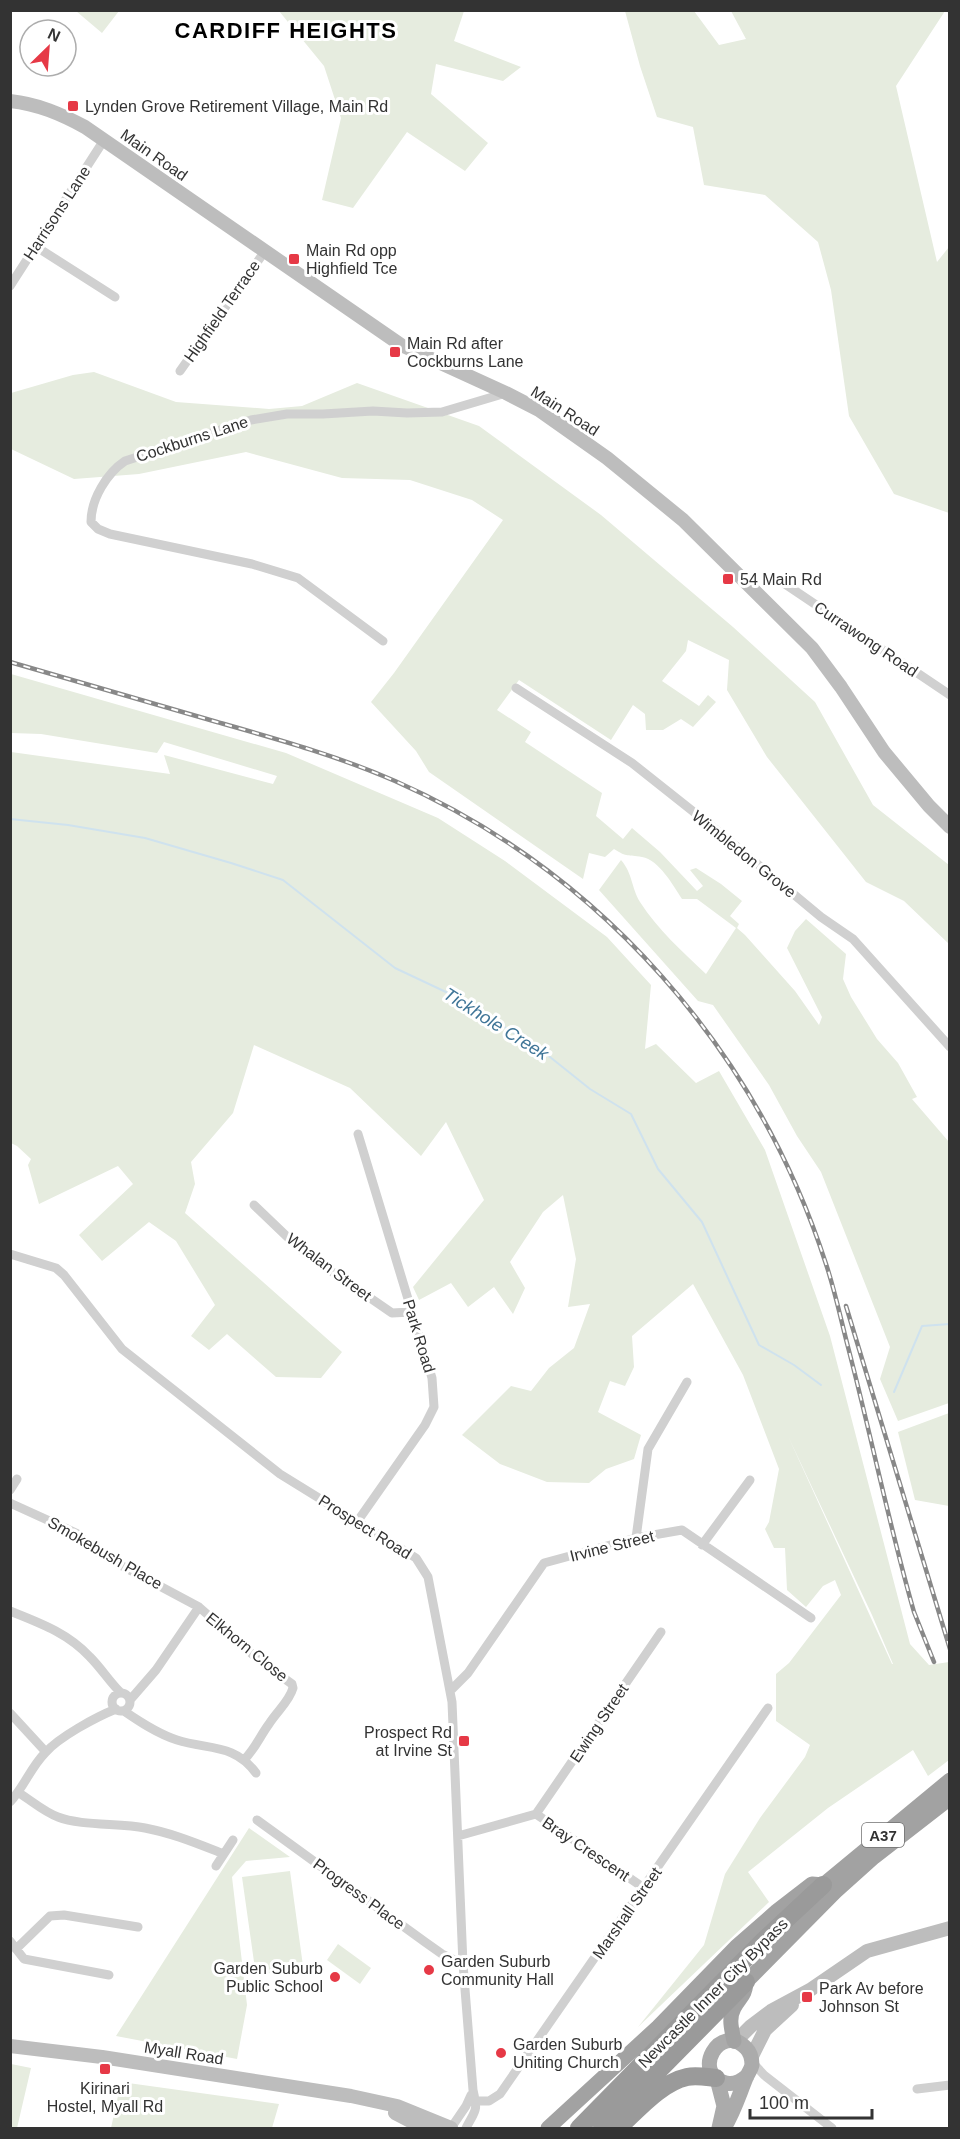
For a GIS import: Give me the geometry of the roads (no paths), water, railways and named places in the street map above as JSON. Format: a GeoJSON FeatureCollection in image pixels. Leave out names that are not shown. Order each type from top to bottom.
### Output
{"type":"FeatureCollection","features":[{"type":"Feature","properties":{"kind":"highway","name":"A37"},"geometry":{"type":"LineString","coordinates":[[823,1884],[950,1780]]}},
{"type":"Feature","properties":{"kind":"highway","name":"A37"},"geometry":{"type":"LineString","coordinates":[[746,1982],[874,1857],[950,1798]]}},
{"type":"Feature","properties":{"kind":"highway"},"geometry":{"type":"LineString","coordinates":[[548,2128],[658,2027],[713,1970],[769,1918],[812,1884],[823,1884]]}},
{"type":"Feature","properties":{"kind":"highway","name":"Newcastle Inner City Bypass"},"geometry":{"type":"LineString","coordinates":[[579,2128],[762,1942],[823,1884]]}},
{"type":"Feature","properties":{"kind":"highway"},"geometry":{"type":"LineString","coordinates":[[735,2042],[731,2016],[734,2008],[745,1995],[746,1982]]}},
{"type":"Feature","properties":{"kind":"highway","name":"Newcastle Inner City Bypass"},"geometry":{"type":"LineString","coordinates":[[602,2128],[746,1982]]}},
{"type":"Feature","properties":{"kind":"highway"},"geometry":{"type":"LineString","coordinates":[[618,2128],[658,2092],[675,2082],[690,2076],[716,2078]]}},
{"type":"Feature","properties":{"kind":"main road","name":"Main Road"},"geometry":{"type":"LineString","coordinates":[[10,101],[40,106],[60,113],[104,140],[401,345],[539,410],[607,458],[683,520],[812,648],[884,752],[929,806],[950,827]]}},
{"type":"Feature","properties":{"kind":"main road"},"geometry":{"type":"LineString","coordinates":[[735,2042],[771,2010],[810,1990],[867,1951],[950,1928]]}},
{"type":"Feature","properties":{"kind":"main road"},"geometry":{"type":"LineString","coordinates":[[724,2128],[737,2105],[765,2030],[810,1990]]}},
{"type":"Feature","properties":{"kind":"main road"},"geometry":{"type":"LineString","coordinates":[[719,2128],[723,2106],[710,2065],[713,2051],[723,2043],[735,2042],[745,2046],[750,2068]]}},
{"type":"Feature","properties":{"kind":"main road","name":"Myall Road"},"geometry":{"type":"LineString","coordinates":[[10,2046],[102,2057],[351,2096],[397,2106],[451,2128]]}},
{"type":"Feature","properties":{"kind":"main road"},"geometry":{"type":"LineString","coordinates":[[716,2078],[733,2083],[750,2068]]}},
{"type":"Feature","properties":{"kind":"main road","name":"Myall Road"},"geometry":{"type":"LineString","coordinates":[[351,2096],[400,2115],[424,2128]]}},
{"type":"Feature","properties":{"kind":"street","name":"Harrisons Lane"},"geometry":{"type":"LineString","coordinates":[[10,286],[104,140]]}},
{"type":"Feature","properties":{"kind":"street"},"geometry":{"type":"LineString","coordinates":[[35,246],[115,297]]}},
{"type":"Feature","properties":{"kind":"street","name":"Highfield Terrace"},"geometry":{"type":"LineString","coordinates":[[180,371],[264,251]]}},
{"type":"Feature","properties":{"kind":"street","name":"Cockburns Lane"},"geometry":{"type":"LineString","coordinates":[[382,641],[297,578],[252,564],[145,542],[98,529],[91,522],[94,499],[118,466],[126,461],[184,440],[251,420],[287,414],[373,411],[442,412],[506,393]]}},
{"type":"Feature","properties":{"kind":"street","name":"Currawong Road"},"geometry":{"type":"LineString","coordinates":[[783,582],[950,695]]}},
{"type":"Feature","properties":{"kind":"street","name":"Wimbledon Grove"},"geometry":{"type":"LineString","coordinates":[[516,688],[627,759],[821,917],[853,939],[950,1047]]}},
{"type":"Feature","properties":{"kind":"street","name":"Park Road"},"geometry":{"type":"LineString","coordinates":[[357,1522],[425,1425],[434,1407],[432,1378],[358,1134]]}},
{"type":"Feature","properties":{"kind":"street","name":"Whalan Street"},"geometry":{"type":"LineString","coordinates":[[254,1205],[302,1251],[392,1313],[411,1312]]}},
{"type":"Feature","properties":{"kind":"street","name":"Prospect Road"},"geometry":{"type":"LineString","coordinates":[[10,1254],[56,1268],[122,1349],[280,1474],[416,1558],[429,1577],[451,1690],[463,1964],[472,2101]]}},
{"type":"Feature","properties":{"kind":"street"},"geometry":{"type":"LineString","coordinates":[[636,1538],[648,1449],[687,1382]]}},
{"type":"Feature","properties":{"kind":"street"},"geometry":{"type":"LineString","coordinates":[[10,1490],[17,1479]]}},
{"type":"Feature","properties":{"kind":"street"},"geometry":{"type":"LineString","coordinates":[[702,1545],[750,1480]]}},
{"type":"Feature","properties":{"kind":"street","name":"Smokebush Place"},"geometry":{"type":"LineString","coordinates":[[10,1503],[76,1533],[99,1553],[199,1607]]}},
{"type":"Feature","properties":{"kind":"street","name":"Irvine Street"},"geometry":{"type":"LineString","coordinates":[[451,1690],[468,1673],[544,1563],[636,1538],[682,1530],[811,1618]]}},
{"type":"Feature","properties":{"kind":"street"},"geometry":{"type":"LineString","coordinates":[[10,1802],[19,1793],[45,1751],[142,1686],[156,1670],[199,1607]]}},
{"type":"Feature","properties":{"kind":"street","name":"Elkhorn Close"},"geometry":{"type":"LineString","coordinates":[[199,1607],[261,1661],[289,1681],[294,1688],[270,1721],[256,1747],[244,1760]]}},
{"type":"Feature","properties":{"kind":"street"},"geometry":{"type":"LineString","coordinates":[[10,1611],[49,1625],[81,1648],[107,1677],[122,1701],[140,1720],[153,1729],[175,1740],[224,1749],[244,1760],[256,1773]]}},
{"type":"Feature","properties":{"kind":"street","name":"Ewing Street"},"geometry":{"type":"LineString","coordinates":[[536,1814],[661,1632]]}},
{"type":"Feature","properties":{"kind":"street","name":"Marshall Street"},"geometry":{"type":"LineString","coordinates":[[472,2101],[489,2101],[501,2094],[768,1708]]}},
{"type":"Feature","properties":{"kind":"street"},"geometry":{"type":"LineString","coordinates":[[10,1713],[45,1751]]}},
{"type":"Feature","properties":{"kind":"street"},"geometry":{"type":"LineString","coordinates":[[19,1793],[49,1813],[70,1821],[148,1828],[183,1838],[224,1854]]}},
{"type":"Feature","properties":{"kind":"street","name":"Bray Crescent"},"geometry":{"type":"LineString","coordinates":[[458,1836],[536,1814],[644,1888]]}},
{"type":"Feature","properties":{"kind":"street","name":"Progress Place"},"geometry":{"type":"LineString","coordinates":[[257,1820],[442,1954],[463,1964]]}},
{"type":"Feature","properties":{"kind":"street"},"geometry":{"type":"LineString","coordinates":[[216,1866],[233,1840]]}},
{"type":"Feature","properties":{"kind":"street"},"geometry":{"type":"LineString","coordinates":[[109,1975],[24,1959],[13,1945],[50,1916],[64,1915],[138,1927]]}},
{"type":"Feature","properties":{"kind":"street"},"geometry":{"type":"LineString","coordinates":[[750,2068],[773,2081],[832,2128]]}},
{"type":"Feature","properties":{"kind":"street"},"geometry":{"type":"LineString","coordinates":[[917,2090],[950,2085]]}},
{"type":"Feature","properties":{"kind":"street"},"geometry":{"type":"LineString","coordinates":[[451,2128],[472,2101]]}},
{"type":"Feature","properties":{"kind":"street"},"geometry":{"type":"LineString","coordinates":[[466,2128],[476,2112],[472,2101]]}},
{"type":"Feature","properties":{"kind":"waterway","name":"Tickhole Creek"},"geometry":{"type":"LineString","coordinates":[[10,819],[68,825],[145,838],[283,880],[395,968],[465,1001],[550,1057],[590,1089],[631,1114],[658,1169],[702,1222],[759,1345],[794,1365],[821,1385]]}},
{"type":"Feature","properties":{"kind":"waterway","name":"Tickhole Creek"},"geometry":{"type":"LineString","coordinates":[[894,1392],[922,1326],[950,1324]]}},
{"type":"Feature","properties":{"kind":"railway"},"geometry":{"type":"LineString","coordinates":[[10,662],[285,742],[395,781],[470,819],[540,865],[604,917],[662,976],[714,1041],[759,1111],[796,1186],[826,1264],[905,1579],[914,1612],[934,1662]]}},
{"type":"Feature","properties":{"kind":"railway"},"geometry":{"type":"LineString","coordinates":[[846,1306],[950,1649]]}},
{"type":"Feature","properties":{"kind":"place","name":"Lynden Grove Retirement Village, Main Rd"},"geometry":{"type":"Point","coordinates":[73,106]}},
{"type":"Feature","properties":{"kind":"place","name":"Main Rd opp Highfield Tce"},"geometry":{"type":"Point","coordinates":[294,259]}},
{"type":"Feature","properties":{"kind":"place","name":"Main Rd after Cockburns Lane"},"geometry":{"type":"Point","coordinates":[395,352]}},
{"type":"Feature","properties":{"kind":"place","name":"54 Main Rd"},"geometry":{"type":"Point","coordinates":[728,579]}},
{"type":"Feature","properties":{"kind":"place","name":"Prospect Rd at Irvine St"},"geometry":{"type":"Point","coordinates":[464,1741]}},
{"type":"Feature","properties":{"kind":"place","name":"Garden Suburb Community Hall"},"geometry":{"type":"Point","coordinates":[429,1970]}},
{"type":"Feature","properties":{"kind":"place","name":"Garden Suburb Public School"},"geometry":{"type":"Point","coordinates":[335,1977]}},
{"type":"Feature","properties":{"kind":"place","name":"Park Av before Johnson St"},"geometry":{"type":"Point","coordinates":[807,1997]}},
{"type":"Feature","properties":{"kind":"place","name":"Garden Suburb Uniting Church"},"geometry":{"type":"Point","coordinates":[501,2053]}},
{"type":"Feature","properties":{"kind":"place","name":"Kirinari Hostel, Myall Rd"},"geometry":{"type":"Point","coordinates":[105,2069]}},
{"type":"Feature","properties":{"kind":"district","name":"CARDIFF HEIGHTS"},"geometry":{"type":"Point","coordinates":[286,30]}}]}
